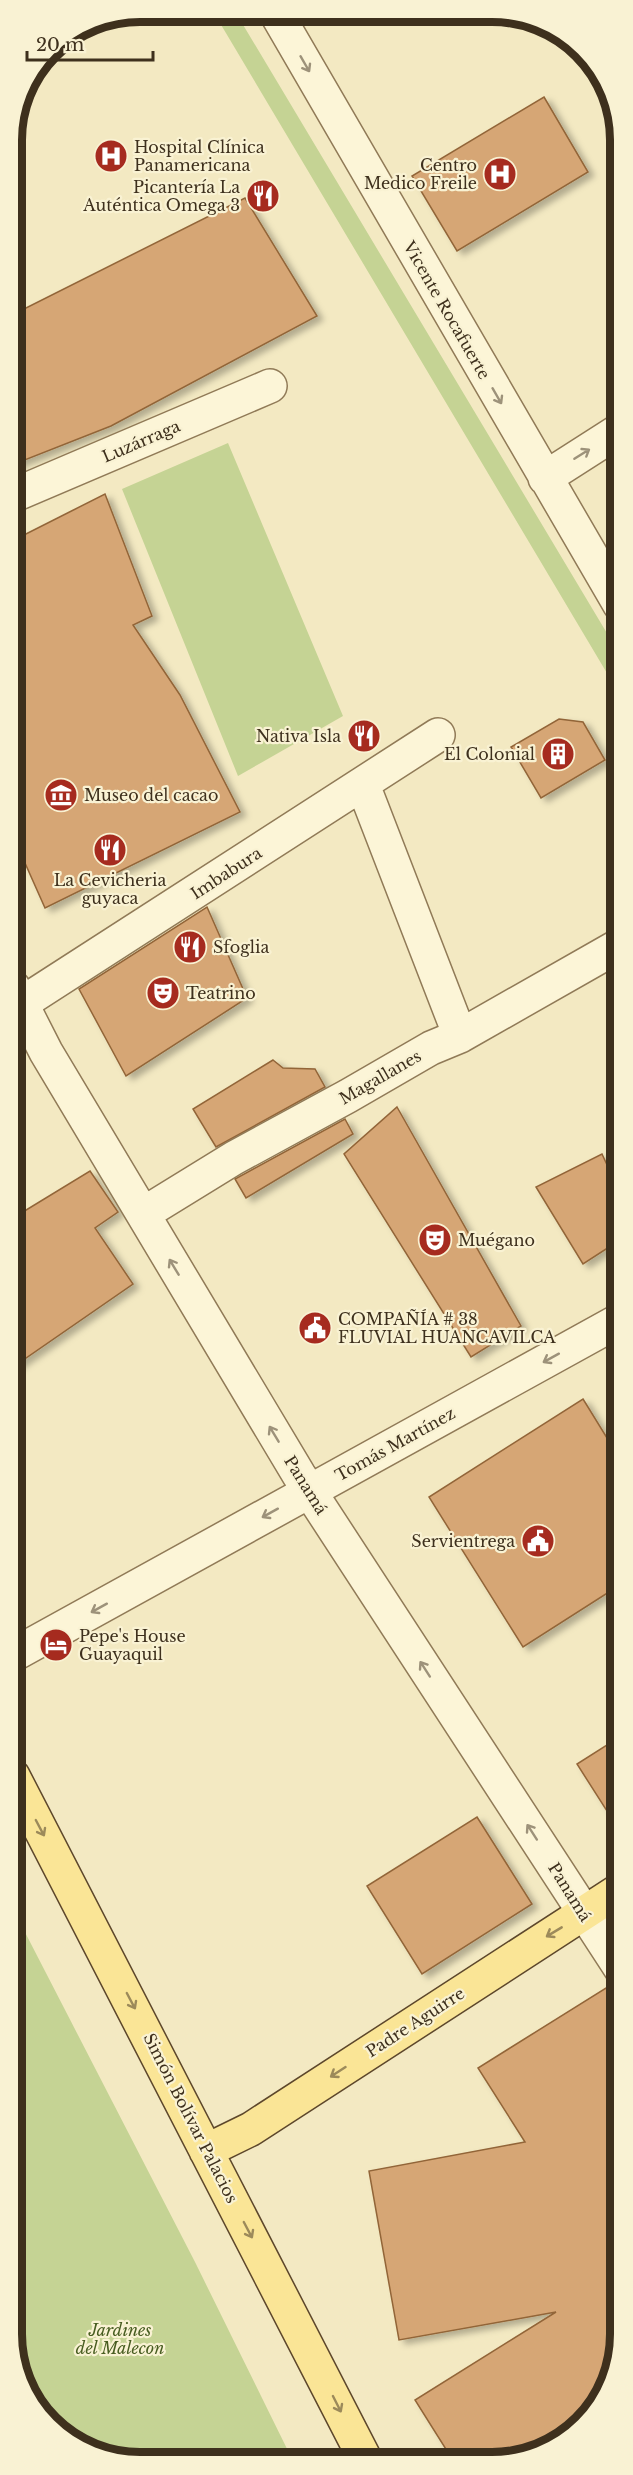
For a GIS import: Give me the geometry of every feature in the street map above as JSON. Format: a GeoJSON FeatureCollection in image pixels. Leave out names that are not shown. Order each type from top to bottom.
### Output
{"type":"FeatureCollection","features":[{"type":"Feature","properties":{"kind":"main road","name":"Simón Bolívar Palacios"},"geometry":{"type":"LineString","coordinates":[[22,1794],[175,2085],[206,2151],[361,2452]]}},
{"type":"Feature","properties":{"kind":"main road","name":"Padre Aguirre"},"geometry":{"type":"LineString","coordinates":[[206,2151],[251,2129],[610,1896]]}},
{"type":"Feature","properties":{"kind":"street","name":"Vicente Rocafuerte"},"geometry":{"type":"LineString","coordinates":[[281,22],[610,588]]}},
{"type":"Feature","properties":{"kind":"street","name":"Luzárraga"},"geometry":{"type":"LineString","coordinates":[[23,491],[270,386]]}},
{"type":"Feature","properties":{"kind":"street"},"geometry":{"type":"LineString","coordinates":[[544,478],[610,436]]}},
{"type":"Feature","properties":{"kind":"street","name":"Imbabura"},"geometry":{"type":"LineString","coordinates":[[23,995],[363,785],[438,735]]}},
{"type":"Feature","properties":{"kind":"street"},"geometry":{"type":"LineString","coordinates":[[363,785],[460,1036]]}},
{"type":"Feature","properties":{"kind":"street","name":"Magallanes"},"geometry":{"type":"LineString","coordinates":[[143,1214],[234,1158],[431,1048],[460,1036],[610,951]]}},
{"type":"Feature","properties":{"kind":"street","name":"Panamá"},"geometry":{"type":"LineString","coordinates":[[23,1013],[310,1492],[610,1953]]}},
{"type":"Feature","properties":{"kind":"street","name":"Tomás Martínez"},"geometry":{"type":"LineString","coordinates":[[22,1650],[610,1326]]}},
{"type":"Feature","properties":{"kind":"green space"},"geometry":{"type":"Polygon","coordinates":[[[219,22],[241,22],[610,638],[610,678],[219,22]]]}},
{"type":"Feature","properties":{"kind":"green space"},"geometry":{"type":"Polygon","coordinates":[[[228,443],[343,716],[238,776],[122,489],[228,443]]]}},
{"type":"Feature","properties":{"kind":"green space","name":"Jardines del Malecon"},"geometry":{"type":"Polygon","coordinates":[[[22,1927],[195,2262],[289,2452],[117,2450],[95,2444],[81,2437],[57,2418],[38,2394],[31,2380],[22,2335],[22,1927]]]}},
{"type":"Feature","properties":{"kind":"building","name":"Centro Medico Freile"},"geometry":{"type":"Polygon","coordinates":[[[544,97],[588,172],[457,251],[412,176],[544,97]]]}},
{"type":"Feature","properties":{"kind":"building"},"geometry":{"type":"Polygon","coordinates":[[[245,198],[317,316],[111,426],[23,461],[23,310],[245,198]]]}},
{"type":"Feature","properties":{"kind":"building"},"geometry":{"type":"Polygon","coordinates":[[[105,494],[152,616],[133,625],[180,695],[240,812],[45,908],[23,858],[23,536],[105,494]]]}},
{"type":"Feature","properties":{"kind":"building","name":"El Colonial"},"geometry":{"type":"Polygon","coordinates":[[[559,719],[583,722],[605,760],[541,798],[511,747],[559,719]]]}},
{"type":"Feature","properties":{"kind":"building","name":"Teatrino"},"geometry":{"type":"Polygon","coordinates":[[[207,907],[247,998],[126,1076],[79,989],[207,907]]]}},
{"type":"Feature","properties":{"kind":"building"},"geometry":{"type":"Polygon","coordinates":[[[273,1060],[283,1068],[315,1069],[325,1087],[216,1147],[193,1109],[273,1060]]]}},
{"type":"Feature","properties":{"kind":"building","name":"Muégano"},"geometry":{"type":"Polygon","coordinates":[[[397,1107],[521,1326],[471,1357],[344,1154],[397,1107]]]}},
{"type":"Feature","properties":{"kind":"building"},"geometry":{"type":"Polygon","coordinates":[[[345,1119],[353,1134],[246,1198],[235,1179],[345,1119]]]}},
{"type":"Feature","properties":{"kind":"building"},"geometry":{"type":"Polygon","coordinates":[[[602,1154],[610,1171],[610,1246],[583,1264],[536,1187],[602,1154]]]}},
{"type":"Feature","properties":{"kind":"building"},"geometry":{"type":"Polygon","coordinates":[[[90,1171],[118,1212],[95,1228],[133,1284],[22,1360],[23,1212],[90,1171]]]}},
{"type":"Feature","properties":{"kind":"building","name":"Servientrega"},"geometry":{"type":"Polygon","coordinates":[[[583,1399],[610,1443],[610,1591],[523,1647],[429,1497],[583,1399]]]}},
{"type":"Feature","properties":{"kind":"building"},"geometry":{"type":"Polygon","coordinates":[[[610,1743],[610,1816],[577,1764],[610,1743]]]}},
{"type":"Feature","properties":{"kind":"building"},"geometry":{"type":"Polygon","coordinates":[[[477,1817],[532,1904],[422,1974],[367,1886],[477,1817]]]}},
{"type":"Feature","properties":{"kind":"building"},"geometry":{"type":"Polygon","coordinates":[[[606,1988],[610,1994],[610,2343],[602,2380],[595,2394],[576,2418],[552,2437],[516,2450],[448,2452],[415,2400],[556,2312],[399,2340],[369,2171],[525,2142],[478,2068],[606,1988]]]}},
{"type":"Feature","properties":{"kind":"place","name":"Hospital Clínica Panamericana"},"geometry":{"type":"Point","coordinates":[111,156]}},
{"type":"Feature","properties":{"kind":"place","name":"Centro Medico Freile"},"geometry":{"type":"Point","coordinates":[500,174]}},
{"type":"Feature","properties":{"kind":"place","name":"Picantería La Auténtica Omega 3"},"geometry":{"type":"Point","coordinates":[263,196]}},
{"type":"Feature","properties":{"kind":"place","name":"Nativa Isla"},"geometry":{"type":"Point","coordinates":[364,736]}},
{"type":"Feature","properties":{"kind":"place","name":"El Colonial"},"geometry":{"type":"Point","coordinates":[558,754]}},
{"type":"Feature","properties":{"kind":"place","name":"Museo del cacao"},"geometry":{"type":"Point","coordinates":[61,795]}},
{"type":"Feature","properties":{"kind":"place","name":"La Cevicheria guyaca"},"geometry":{"type":"Point","coordinates":[110,850]}},
{"type":"Feature","properties":{"kind":"place","name":"Sfoglia"},"geometry":{"type":"Point","coordinates":[190,947]}},
{"type":"Feature","properties":{"kind":"place","name":"Teatrino"},"geometry":{"type":"Point","coordinates":[163,993]}},
{"type":"Feature","properties":{"kind":"place","name":"Muégano"},"geometry":{"type":"Point","coordinates":[435,1240]}},
{"type":"Feature","properties":{"kind":"place","name":"COMPAÑÍA # 38 FLUVIAL HUANCAVILCA"},"geometry":{"type":"Point","coordinates":[315,1328]}},
{"type":"Feature","properties":{"kind":"place","name":"Servientrega"},"geometry":{"type":"Point","coordinates":[538,1541]}},
{"type":"Feature","properties":{"kind":"place","name":"Pepe's House Guayaquil"},"geometry":{"type":"Point","coordinates":[56,1645]}}]}
